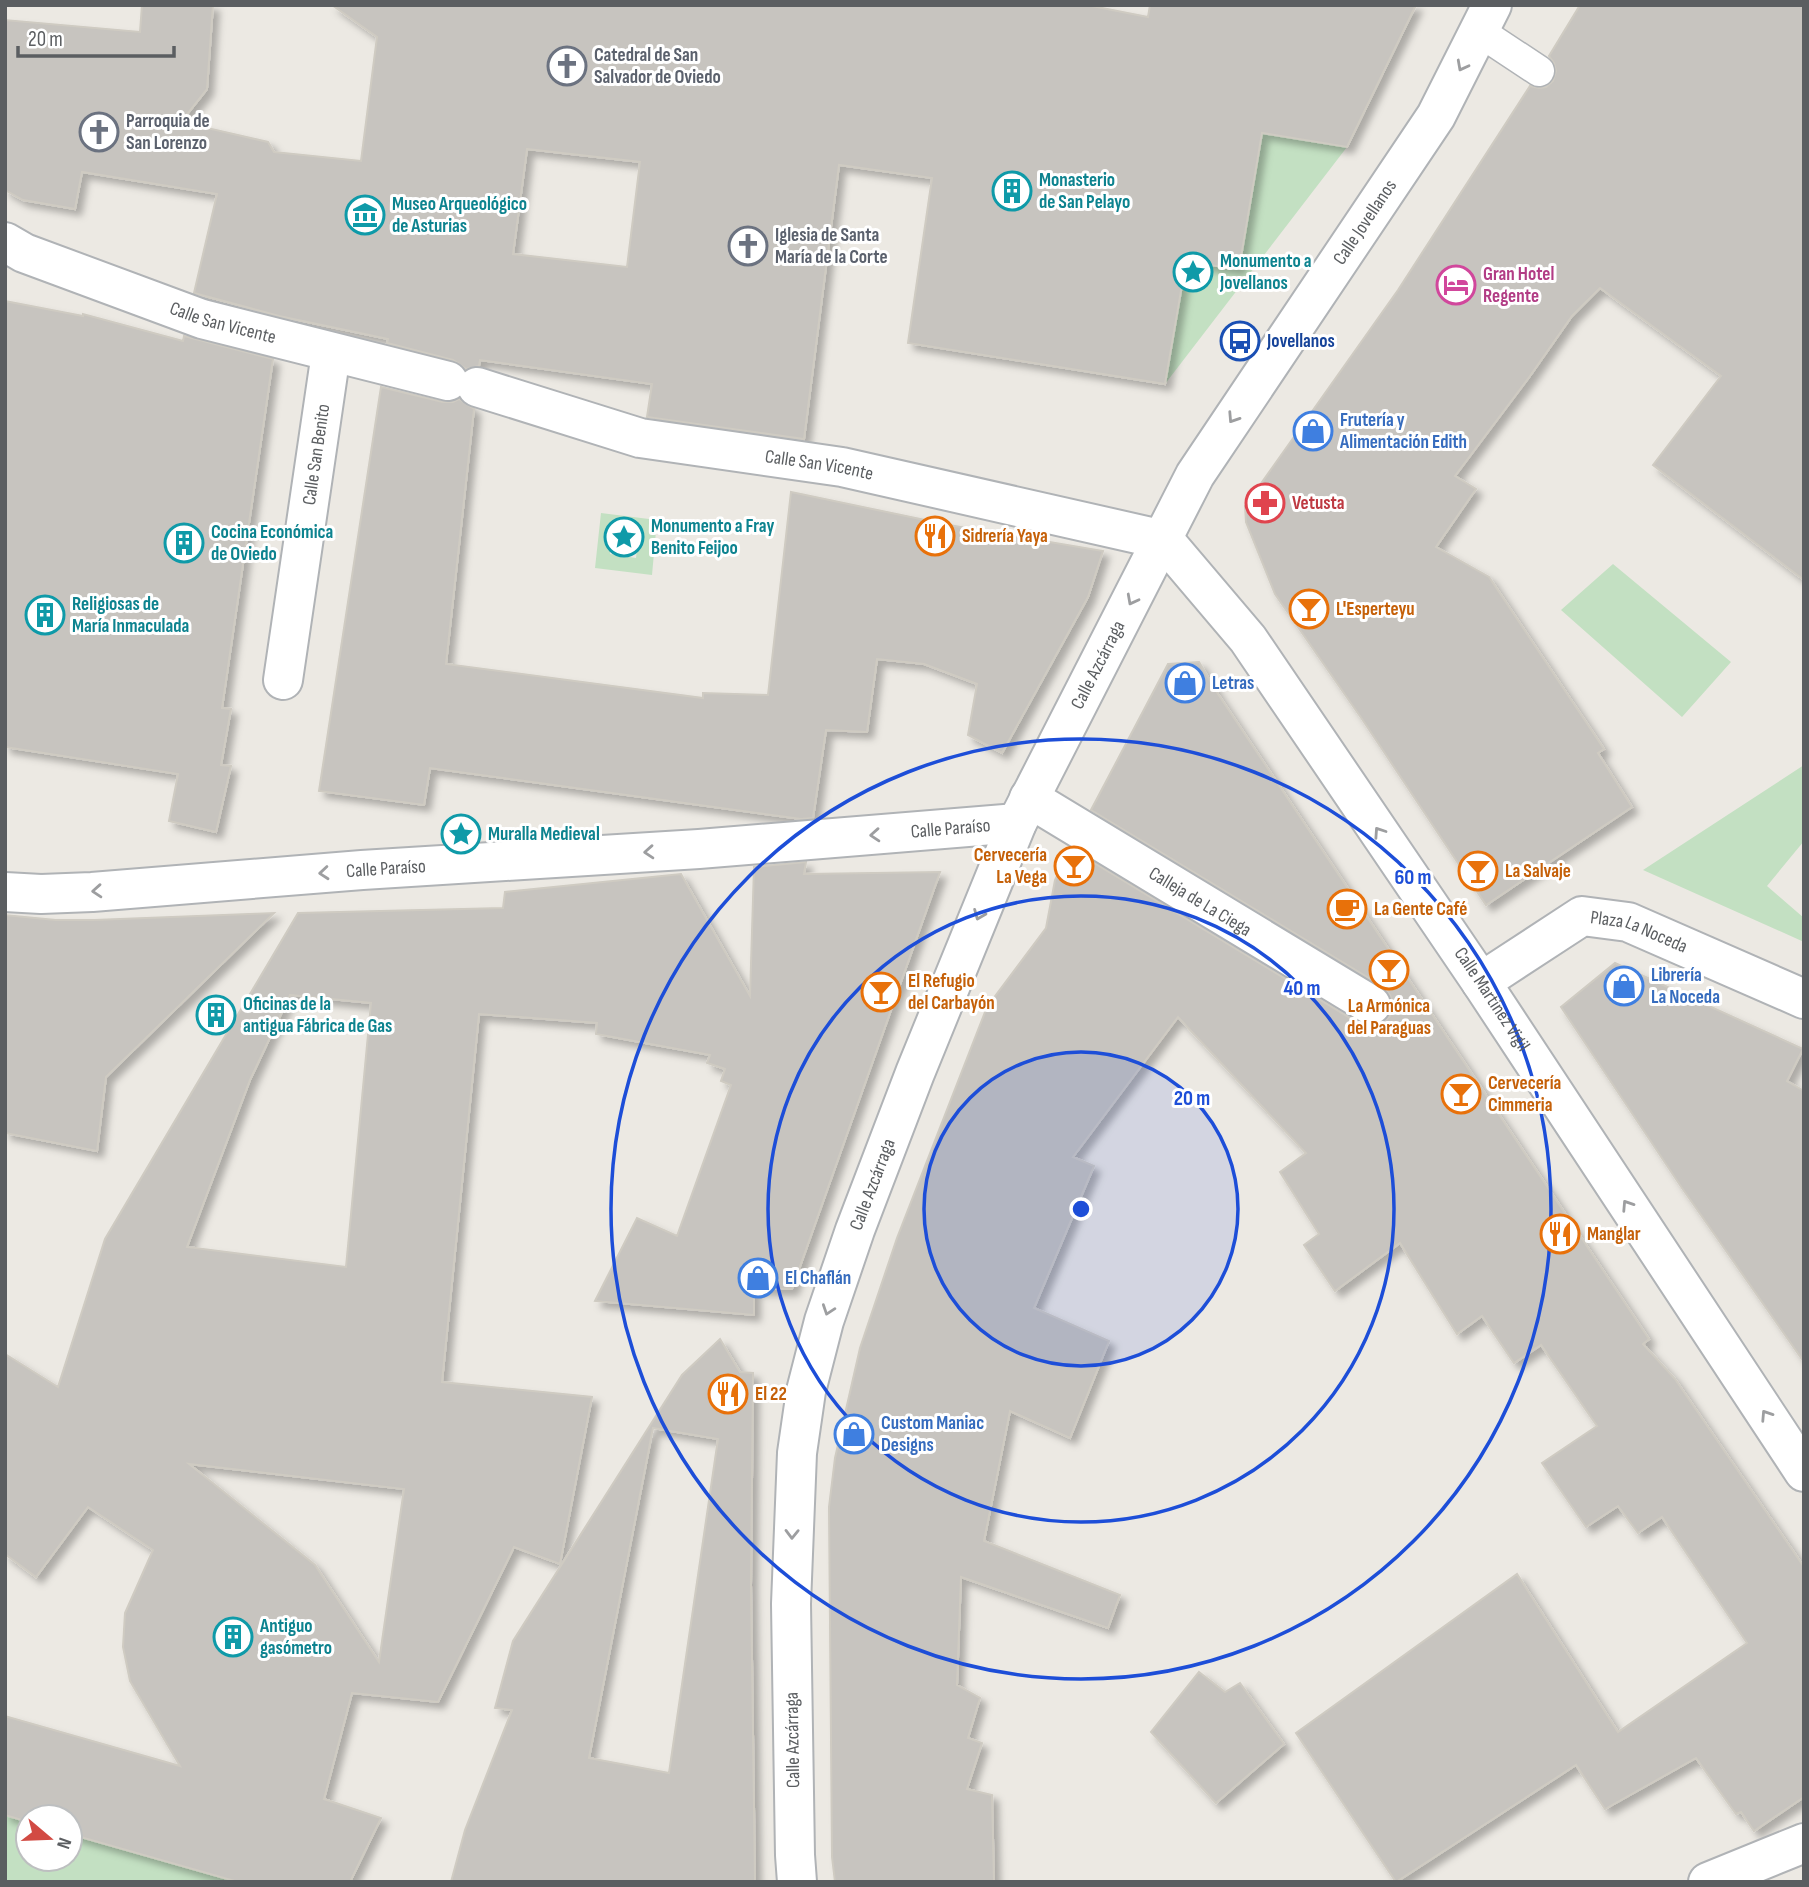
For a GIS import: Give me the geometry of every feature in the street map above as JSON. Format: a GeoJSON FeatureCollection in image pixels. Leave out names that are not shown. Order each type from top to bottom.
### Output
{"type":"FeatureCollection","features":[{"type":"Feature","properties":{"kind":"street","name":"Calle Jovellanos"},"geometry":{"type":"LineString","coordinates":[[1164,540],[1195,475],[1436,116],[1486,19]]}},
{"type":"Feature","properties":{"kind":"street","name":"Calle San Vicente"},"geometry":{"type":"LineString","coordinates":[[5,242],[24,253],[202,319],[462,384],[640,438],[842,467],[1164,540]]}},
{"type":"Feature","properties":{"kind":"street","name":"Calle San Benito"},"geometry":{"type":"LineString","coordinates":[[283,680],[331,353]]}},
{"type":"Feature","properties":{"kind":"street","name":"Calle Azcárraga"},"geometry":{"type":"LineString","coordinates":[[797,1882],[793,1771],[792,1538],[797,1453],[806,1391],[824,1321],[855,1230],[915,1073],[1023,811],[1164,540]]}},
{"type":"Feature","properties":{"kind":"street","name":"Calle Martínez Vigil"},"geometry":{"type":"LineString","coordinates":[[1164,540],[1248,639],[1481,982],[1804,1472]]}},
{"type":"Feature","properties":{"kind":"street","name":"Calle Paraíso"},"geometry":{"type":"LineString","coordinates":[[5,892],[92,892],[362,870],[699,849],[1023,811]]}},
{"type":"Feature","properties":{"kind":"street","name":"Calleja de La Ciega"},"geometry":{"type":"LineString","coordinates":[[1023,811],[1371,1005]]}},
{"type":"Feature","properties":{"kind":"street","name":"Plaza La Noceda"},"geometry":{"type":"LineString","coordinates":[[1481,982],[1583,916],[1628,922],[1804,999]]}},
{"type":"Feature","properties":{"kind":"street"},"geometry":{"type":"LineString","coordinates":[[1708,1882],[1804,1843]]}},
{"type":"Feature","properties":{"kind":"lane"},"geometry":{"type":"LineString","coordinates":[[1486,19],[1539,71]]}},
{"type":"Feature","properties":{"kind":"green space"},"geometry":{"type":"Polygon","coordinates":[[[1262,133],[1347,147],[1165,384],[1186,262],[1239,269],[1262,133]]]}},
{"type":"Feature","properties":{"kind":"green space"},"geometry":{"type":"Polygon","coordinates":[[[601,513],[657,520],[652,575],[595,568],[601,513]],[[613,528],[610,554],[636,558],[639,531],[613,528]]]}},
{"type":"Feature","properties":{"kind":"green space"},"geometry":{"type":"Polygon","coordinates":[[[1613,564],[1731,662],[1682,717],[1561,610],[1613,564]]]}},
{"type":"Feature","properties":{"kind":"green space"},"geometry":{"type":"Polygon","coordinates":[[[1804,765],[1804,841],[1767,886],[1804,918],[1804,942],[1643,870],[1804,765]]]}},
{"type":"Feature","properties":{"kind":"green space"},"geometry":{"type":"Polygon","coordinates":[[[5,1815],[14,1818],[14,1873],[84,1873],[84,1838],[238,1882],[5,1882],[5,1815]]]}},
{"type":"Feature","properties":{"kind":"building"},"geometry":{"type":"Polygon","coordinates":[[[142,5],[213,5],[207,89],[181,122],[268,142],[274,152],[361,161],[377,37],[332,5],[1087,5],[1148,17],[1150,5],[1416,5],[1347,147],[1262,133],[1239,269],[1186,262],[1165,384],[908,343],[932,178],[839,165],[804,439],[647,417],[652,384],[480,360],[479,366],[466,369],[453,360],[387,343],[388,339],[279,316],[194,293],[217,194],[82,172],[75,209],[23,200],[5,190],[5,20],[140,32],[142,5]],[[527,149],[513,254],[627,267],[640,162],[527,149]]]}},
{"type":"Feature","properties":{"kind":"building"},"geometry":{"type":"Polygon","coordinates":[[[1580,5],[1804,5],[1804,580],[1653,465],[1721,376],[1600,288],[1572,316],[1455,476],[1476,489],[1436,547],[1489,577],[1604,749],[1598,753],[1632,807],[1486,905],[1275,594],[1246,522],[1245,506],[1398,290],[1530,86],[1546,87],[1553,81],[1556,71],[1549,56],[1580,5]]]}},
{"type":"Feature","properties":{"kind":"building"},"geometry":{"type":"Polygon","coordinates":[[[5,301],[83,314],[183,341],[184,336],[273,359],[222,708],[231,709],[221,765],[231,766],[216,832],[169,821],[178,774],[5,747],[5,301]]]}},
{"type":"Feature","properties":{"kind":"building"},"geometry":{"type":"Polygon","coordinates":[[[381,387],[443,402],[459,399],[474,409],[446,664],[703,698],[703,693],[768,695],[791,492],[949,525],[1103,551],[1088,597],[1002,753],[968,735],[977,684],[924,664],[877,659],[867,732],[826,730],[813,818],[801,819],[430,768],[424,805],[319,791],[381,387]]]}},
{"type":"Feature","properties":{"kind":"building"},"geometry":{"type":"Polygon","coordinates":[[[1199,662],[1649,1339],[1643,1344],[1675,1379],[1804,1567],[1804,1797],[1754,1831],[1741,1812],[1736,1814],[1696,1758],[1605,1809],[1576,1765],[1396,1882],[1296,1733],[1517,1574],[1618,1732],[1747,1643],[1662,1517],[1638,1533],[1618,1506],[1586,1527],[1542,1463],[1597,1426],[1541,1345],[1514,1363],[1482,1316],[1457,1334],[1400,1243],[1335,1291],[1304,1245],[1319,1234],[1280,1172],[1306,1153],[1178,1017],[1073,1157],[1094,1166],[1034,1308],[1109,1341],[1070,1438],[1010,1411],[984,1541],[1120,1595],[1108,1628],[961,1577],[957,1685],[980,1698],[968,1738],[982,1743],[967,1789],[992,1795],[994,1882],[835,1882],[832,1857],[829,1507],[835,1458],[860,1348],[897,1238],[987,1007],[1046,928],[1055,880],[1071,849],[1360,1024],[1370,1027],[1381,1024],[1390,1016],[1393,1006],[1390,995],[1382,986],[1091,810],[1168,664],[1199,662]]]}},
{"type":"Feature","properties":{"kind":"building"},"geometry":{"type":"Polygon","coordinates":[[[806,862],[804,874],[940,872],[792,1289],[754,1289],[754,1315],[595,1301],[637,1218],[677,1236],[731,1085],[721,1081],[725,1069],[707,1063],[710,1055],[596,1034],[597,1023],[479,1014],[442,1382],[592,1397],[560,1564],[514,1547],[438,1702],[352,1693],[324,1799],[381,1818],[350,1882],[238,1882],[84,1838],[84,1803],[14,1803],[14,1818],[5,1815],[5,1716],[180,1766],[130,1681],[123,1647],[125,1613],[153,1550],[88,1507],[36,1577],[5,1554],[5,1354],[58,1387],[105,1239],[298,913],[503,908],[505,892],[681,874],[750,996],[754,867],[806,862]],[[290,995],[250,1080],[187,1247],[346,1267],[371,1003],[290,995]],[[189,1464],[315,1565],[379,1662],[404,1489],[189,1464]]]}},
{"type":"Feature","properties":{"kind":"building"},"geometry":{"type":"Polygon","coordinates":[[[274,913],[106,1077],[97,1151],[5,1133],[5,915],[56,920],[94,920],[274,913]]]}},
{"type":"Feature","properties":{"kind":"building"},"geometry":{"type":"Polygon","coordinates":[[[1615,963],[1803,1049],[1787,1081],[1804,1091],[1804,1362],[1682,1188],[1561,1007],[1615,963]]]}},
{"type":"Feature","properties":{"kind":"building"},"geometry":{"type":"Polygon","coordinates":[[[720,1339],[740,1372],[753,1373],[751,1585],[755,1882],[451,1882],[465,1830],[512,1710],[495,1708],[513,1641],[682,1375],[720,1339]],[[653,1428],[589,1758],[669,1773],[718,1439],[653,1428]]]}},
{"type":"Feature","properties":{"kind":"building"},"geometry":{"type":"Polygon","coordinates":[[[1199,1672],[1225,1692],[1240,1683],[1284,1744],[1216,1803],[1151,1732],[1199,1672]]]}},
{"type":"Feature","properties":{"kind":"place","name":"Catedral de San Salvador de Oviedo"},"geometry":{"type":"Point","coordinates":[567,66]}},
{"type":"Feature","properties":{"kind":"place","name":"Parroquia de San Lorenzo"},"geometry":{"type":"Point","coordinates":[99,132]}},
{"type":"Feature","properties":{"kind":"place","name":"Monasterio de San Pelayo"},"geometry":{"type":"Point","coordinates":[1012,191]}},
{"type":"Feature","properties":{"kind":"place","name":"Museo Arqueológico de Asturias"},"geometry":{"type":"Point","coordinates":[365,215]}},
{"type":"Feature","properties":{"kind":"place","name":"Iglesia de Santa María de la Corte"},"geometry":{"type":"Point","coordinates":[748,246]}},
{"type":"Feature","properties":{"kind":"place","name":"Monumento a Jovellanos"},"geometry":{"type":"Point","coordinates":[1193,272]}},
{"type":"Feature","properties":{"kind":"place","name":"Gran Hotel Regente"},"geometry":{"type":"Point","coordinates":[1456,285]}},
{"type":"Feature","properties":{"kind":"place","name":"Jovellanos"},"geometry":{"type":"Point","coordinates":[1240,341]}},
{"type":"Feature","properties":{"kind":"place","name":"Frutería y Alimentación Edith"},"geometry":{"type":"Point","coordinates":[1313,431]}},
{"type":"Feature","properties":{"kind":"place","name":"Vetusta"},"geometry":{"type":"Point","coordinates":[1265,503]}},
{"type":"Feature","properties":{"kind":"place","name":"Sidrería Yaya"},"geometry":{"type":"Point","coordinates":[935,536]}},
{"type":"Feature","properties":{"kind":"place","name":"Monumento a Fray Benito Feijoo"},"geometry":{"type":"Point","coordinates":[624,537]}},
{"type":"Feature","properties":{"kind":"place","name":"Cocina Económica de Oviedo"},"geometry":{"type":"Point","coordinates":[184,543]}},
{"type":"Feature","properties":{"kind":"place","name":"L'Esperteyu"},"geometry":{"type":"Point","coordinates":[1309,609]}},
{"type":"Feature","properties":{"kind":"place","name":"Religiosas de María Inmaculada"},"geometry":{"type":"Point","coordinates":[45,615]}},
{"type":"Feature","properties":{"kind":"place","name":"Letras"},"geometry":{"type":"Point","coordinates":[1185,683]}},
{"type":"Feature","properties":{"kind":"place","name":"Muralla Medieval"},"geometry":{"type":"Point","coordinates":[461,834]}},
{"type":"Feature","properties":{"kind":"place","name":"Cervecería La Vega"},"geometry":{"type":"Point","coordinates":[1074,866]}},
{"type":"Feature","properties":{"kind":"place","name":"La Salvaje"},"geometry":{"type":"Point","coordinates":[1478,871]}},
{"type":"Feature","properties":{"kind":"place","name":"La Gente Café"},"geometry":{"type":"Point","coordinates":[1347,909]}},
{"type":"Feature","properties":{"kind":"place","name":"La Armónica del Paraguas"},"geometry":{"type":"Point","coordinates":[1389,970]}},
{"type":"Feature","properties":{"kind":"place","name":"Librería La Noceda"},"geometry":{"type":"Point","coordinates":[1624,986]}},
{"type":"Feature","properties":{"kind":"place","name":"El Refugio del Carbayón"},"geometry":{"type":"Point","coordinates":[881,992]}},
{"type":"Feature","properties":{"kind":"place","name":"Oficinas de la antigua Fábrica de Gas"},"geometry":{"type":"Point","coordinates":[216,1015]}},
{"type":"Feature","properties":{"kind":"place","name":"Cervecería Cimmeria"},"geometry":{"type":"Point","coordinates":[1461,1094]}},
{"type":"Feature","properties":{"kind":"place","name":"Manglar"},"geometry":{"type":"Point","coordinates":[1560,1234]}},
{"type":"Feature","properties":{"kind":"place","name":"El Chaflán"},"geometry":{"type":"Point","coordinates":[758,1278]}},
{"type":"Feature","properties":{"kind":"place","name":"El 22"},"geometry":{"type":"Point","coordinates":[728,1394]}},
{"type":"Feature","properties":{"kind":"place","name":"Custom Maniac Designs"},"geometry":{"type":"Point","coordinates":[854,1434]}},
{"type":"Feature","properties":{"kind":"place","name":"Antiguo gasómetro"},"geometry":{"type":"Point","coordinates":[233,1637]}}]}
